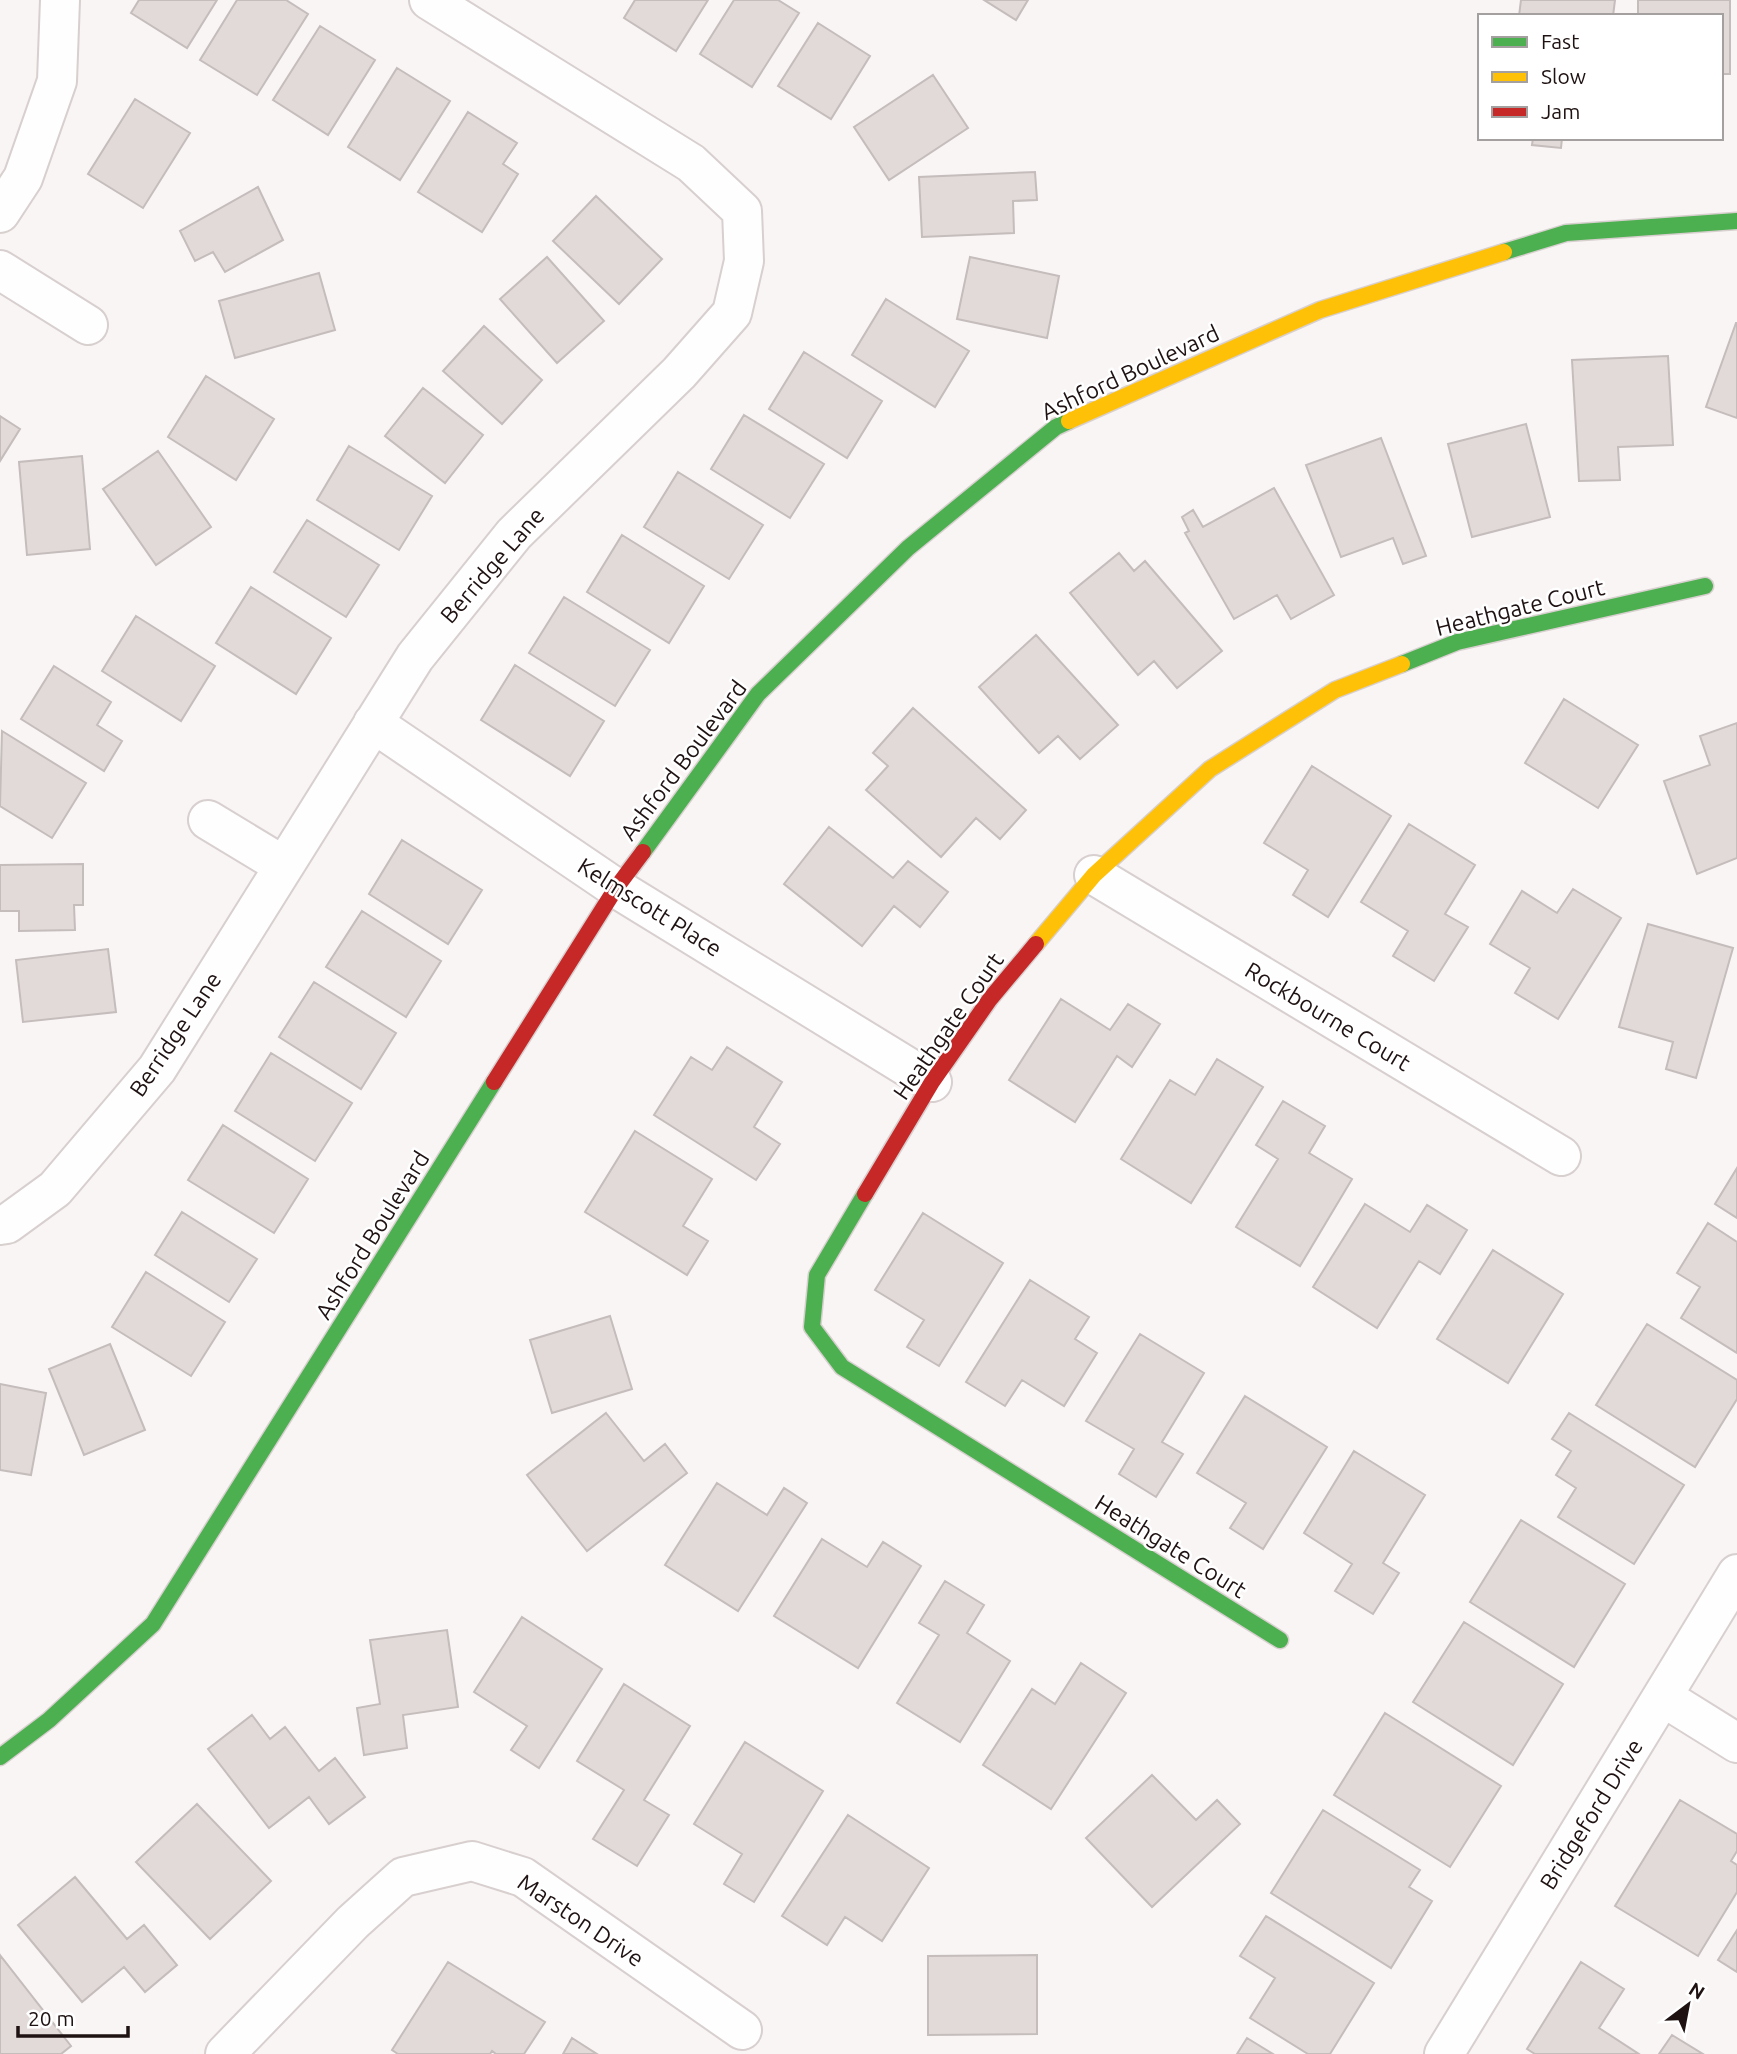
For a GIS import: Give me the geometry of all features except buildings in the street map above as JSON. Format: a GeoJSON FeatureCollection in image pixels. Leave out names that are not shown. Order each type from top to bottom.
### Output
{"type":"FeatureCollection","features":[{"type":"Feature","properties":{"kind":"street"},"geometry":{"type":"LineString","coordinates":[[0,214],[23,178],[57,81],[60,0]]}},
{"type":"Feature","properties":{"kind":"street","name":"Berridge Lane"},"geometry":{"type":"LineString","coordinates":[[0,1225],[6,1224],[55,1189],[157,1069],[415,657],[514,534],[680,373],[732,313],[744,261],[742,211],[691,163],[429,0]]}},
{"type":"Feature","properties":{"kind":"street","name":"Ashford Boulevard"},"geometry":{"type":"LineString","coordinates":[[0,1757],[49,1720],[153,1624],[616,888],[758,694],[908,548],[1056,427],[1320,310],[1566,233],[1737,221]]}},
{"type":"Feature","properties":{"kind":"street"},"geometry":{"type":"LineString","coordinates":[[0,270],[88,325]]}},
{"type":"Feature","properties":{"kind":"street","name":"Heathgate Court"},"geometry":{"type":"LineString","coordinates":[[1280,1640],[842,1367],[812,1327],[817,1275],[932,1082],[990,999],[1094,875],[1210,769],[1335,690],[1457,642],[1705,586]]}},
{"type":"Feature","properties":{"kind":"street","name":"Kelmscott Place"},"geometry":{"type":"LineString","coordinates":[[373,723],[616,888],[932,1082]]}},
{"type":"Feature","properties":{"kind":"street"},"geometry":{"type":"LineString","coordinates":[[208,820],[284,866]]}},
{"type":"Feature","properties":{"kind":"street","name":"Rockbourne Court"},"geometry":{"type":"LineString","coordinates":[[1094,875],[1561,1156]]}},
{"type":"Feature","properties":{"kind":"street","name":"Bridgeford Drive"},"geometry":{"type":"LineString","coordinates":[[1444,2054],[1737,1574]]}},
{"type":"Feature","properties":{"kind":"street"},"geometry":{"type":"LineString","coordinates":[[1664,1697],[1737,1742]]}},
{"type":"Feature","properties":{"kind":"street","name":"Marston Drive"},"geometry":{"type":"LineString","coordinates":[[225,2054],[353,1922],[403,1877],[472,1861],[523,1877],[742,2030]]}},
{"type":"Feature","properties":{"kind":"traffic: fast"},"geometry":{"type":"LineString","coordinates":[[1504,252],[1566,233],[1737,221]]}},
{"type":"Feature","properties":{"kind":"traffic: fast"},"geometry":{"type":"LineString","coordinates":[[643,852],[758,694],[908,548],[1056,427],[1069,421]]}},
{"type":"Feature","properties":{"kind":"traffic: fast"},"geometry":{"type":"LineString","coordinates":[[1402,664],[1457,642],[1705,586]]}},
{"type":"Feature","properties":{"kind":"traffic: fast"},"geometry":{"type":"LineString","coordinates":[[0,1757],[49,1720],[153,1624],[494,1082]]}},
{"type":"Feature","properties":{"kind":"traffic: fast"},"geometry":{"type":"LineString","coordinates":[[865,1194],[817,1275],[812,1327],[842,1367],[1280,1640]]}},
{"type":"Feature","properties":{"kind":"traffic: slow"},"geometry":{"type":"LineString","coordinates":[[1069,421],[1320,310],[1504,252]]}},
{"type":"Feature","properties":{"kind":"traffic: slow"},"geometry":{"type":"LineString","coordinates":[[1036,944],[1094,875],[1210,769],[1335,690],[1402,664]]}},
{"type":"Feature","properties":{"kind":"traffic: jam"},"geometry":{"type":"LineString","coordinates":[[494,1082],[616,888],[643,852]]}},
{"type":"Feature","properties":{"kind":"traffic: jam"},"geometry":{"type":"LineString","coordinates":[[865,1194],[932,1082],[990,999],[1036,944]]}}]}
